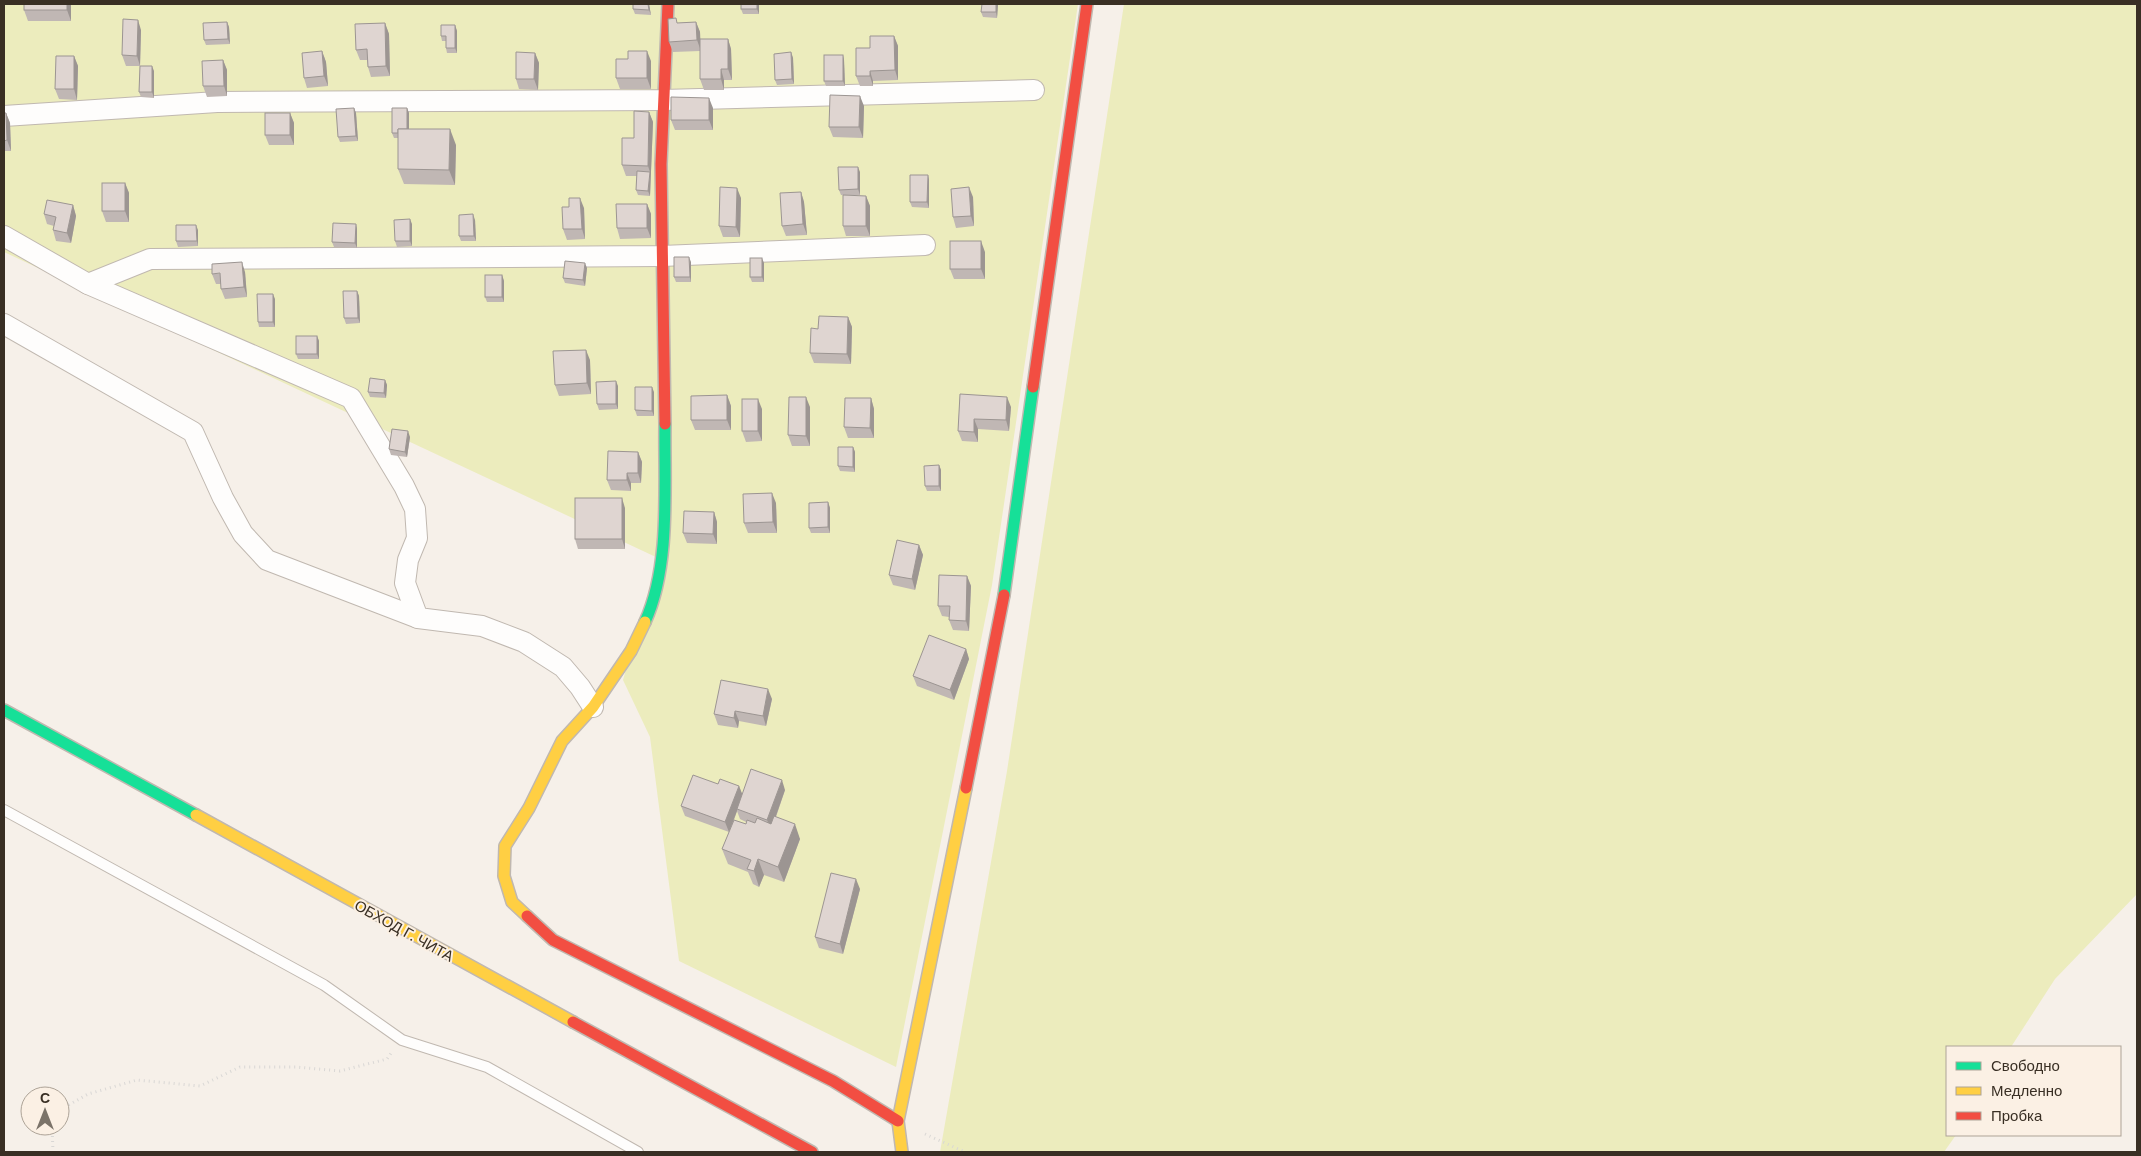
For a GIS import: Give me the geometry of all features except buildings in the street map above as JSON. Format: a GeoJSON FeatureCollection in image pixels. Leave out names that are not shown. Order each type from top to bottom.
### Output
{"type":"FeatureCollection","features":[{"type":"Feature","properties":{"kind":"main road"},"geometry":{"type":"LineString","coordinates":[[668,4],[663,100],[662,256],[665,405],[663,541],[654,602],[631,651],[594,707],[562,741],[529,808],[505,846],[504,876],[512,902],[554,940],[833,1081],[898,1121]]}},
{"type":"Feature","properties":{"kind":"main road"},"geometry":{"type":"LineString","coordinates":[[902,1152],[898,1121],[1002,610],[1087,4]]}},
{"type":"Feature","properties":{"kind":"main road","name":"ОБХОД Г. ЧИТА"},"geometry":{"type":"LineString","coordinates":[[4,710],[809,1151]]}},
{"type":"Feature","properties":{"kind":"street"},"geometry":{"type":"LineString","coordinates":[[4,116],[217,102],[663,100],[1034,90]]}},
{"type":"Feature","properties":{"kind":"street"},"geometry":{"type":"LineString","coordinates":[[4,236],[88,284],[350,398],[404,486],[415,509],[416,538],[408,560],[405,583],[418,618]]}},
{"type":"Feature","properties":{"kind":"street"},"geometry":{"type":"LineString","coordinates":[[88,284],[150,259],[662,256],[925,245]]}},
{"type":"Feature","properties":{"kind":"street"},"geometry":{"type":"LineString","coordinates":[[4,324],[193,432],[223,498],[243,534],[267,560],[418,618],[482,626],[524,642],[562,667],[580,687],[594,707]]}},
{"type":"Feature","properties":{"kind":"lane"},"geometry":{"type":"LineString","coordinates":[[4,810],[324,984],[402,1040],[487,1067],[638,1152]]}},
{"type":"Feature","properties":{"kind":"path"},"geometry":{"type":"LineString","coordinates":[[70,1104],[88,1094],[137,1080],[200,1086],[240,1067],[296,1067],[340,1071],[387,1059],[402,1040]]}},
{"type":"Feature","properties":{"kind":"path"},"geometry":{"type":"LineString","coordinates":[[898,1121],[965,1152]]}},
{"type":"Feature","properties":{"kind":"path"},"geometry":{"type":"LineString","coordinates":[[52,1136],[53,1152]]}},
{"type":"Feature","properties":{"kind":"green space"},"geometry":{"type":"Polygon","coordinates":[[[4,4],[1078,4],[992,585],[896,1067],[679,961],[650,737],[623,680],[658,558],[4,252],[4,4]]]}},
{"type":"Feature","properties":{"kind":"green space"},"geometry":{"type":"Polygon","coordinates":[[[1124,4],[2137,4],[2137,894],[2055,979],[2012,1046],[1946,1046],[1946,1136],[1955,1136],[1944,1152],[940,1152],[1007,771],[1124,4]]]}},
{"type":"Feature","properties":{"kind":"traffic: fast"},"geometry":{"type":"LineString","coordinates":[[1004,595],[1033,387]]}},
{"type":"Feature","properties":{"kind":"traffic: fast"},"geometry":{"type":"LineString","coordinates":[[645,622],[659,576],[662,551],[665,499],[665,424]]}},
{"type":"Feature","properties":{"kind":"traffic: fast"},"geometry":{"type":"LineString","coordinates":[[4,710],[196,815]]}},
{"type":"Feature","properties":{"kind":"traffic: slow"},"geometry":{"type":"LineString","coordinates":[[527,916],[512,902],[504,876],[505,846],[529,808],[562,741],[593,707],[631,651],[645,622]]}},
{"type":"Feature","properties":{"kind":"traffic: slow"},"geometry":{"type":"LineString","coordinates":[[902,1152],[898,1121],[966,788]]}},
{"type":"Feature","properties":{"kind":"traffic: slow"},"geometry":{"type":"LineString","coordinates":[[196,815],[573,1022]]}},
{"type":"Feature","properties":{"kind":"traffic: jam"},"geometry":{"type":"LineString","coordinates":[[665,424],[661,164],[668,4]]}},
{"type":"Feature","properties":{"kind":"traffic: jam"},"geometry":{"type":"LineString","coordinates":[[1033,387],[1087,4]]}},
{"type":"Feature","properties":{"kind":"traffic: jam"},"geometry":{"type":"LineString","coordinates":[[966,788],[1004,595]]}},
{"type":"Feature","properties":{"kind":"traffic: jam"},"geometry":{"type":"LineString","coordinates":[[527,916],[553,940],[833,1081],[898,1121]]}},
{"type":"Feature","properties":{"kind":"traffic: jam"},"geometry":{"type":"LineString","coordinates":[[573,1022],[812,1152]]}}]}
